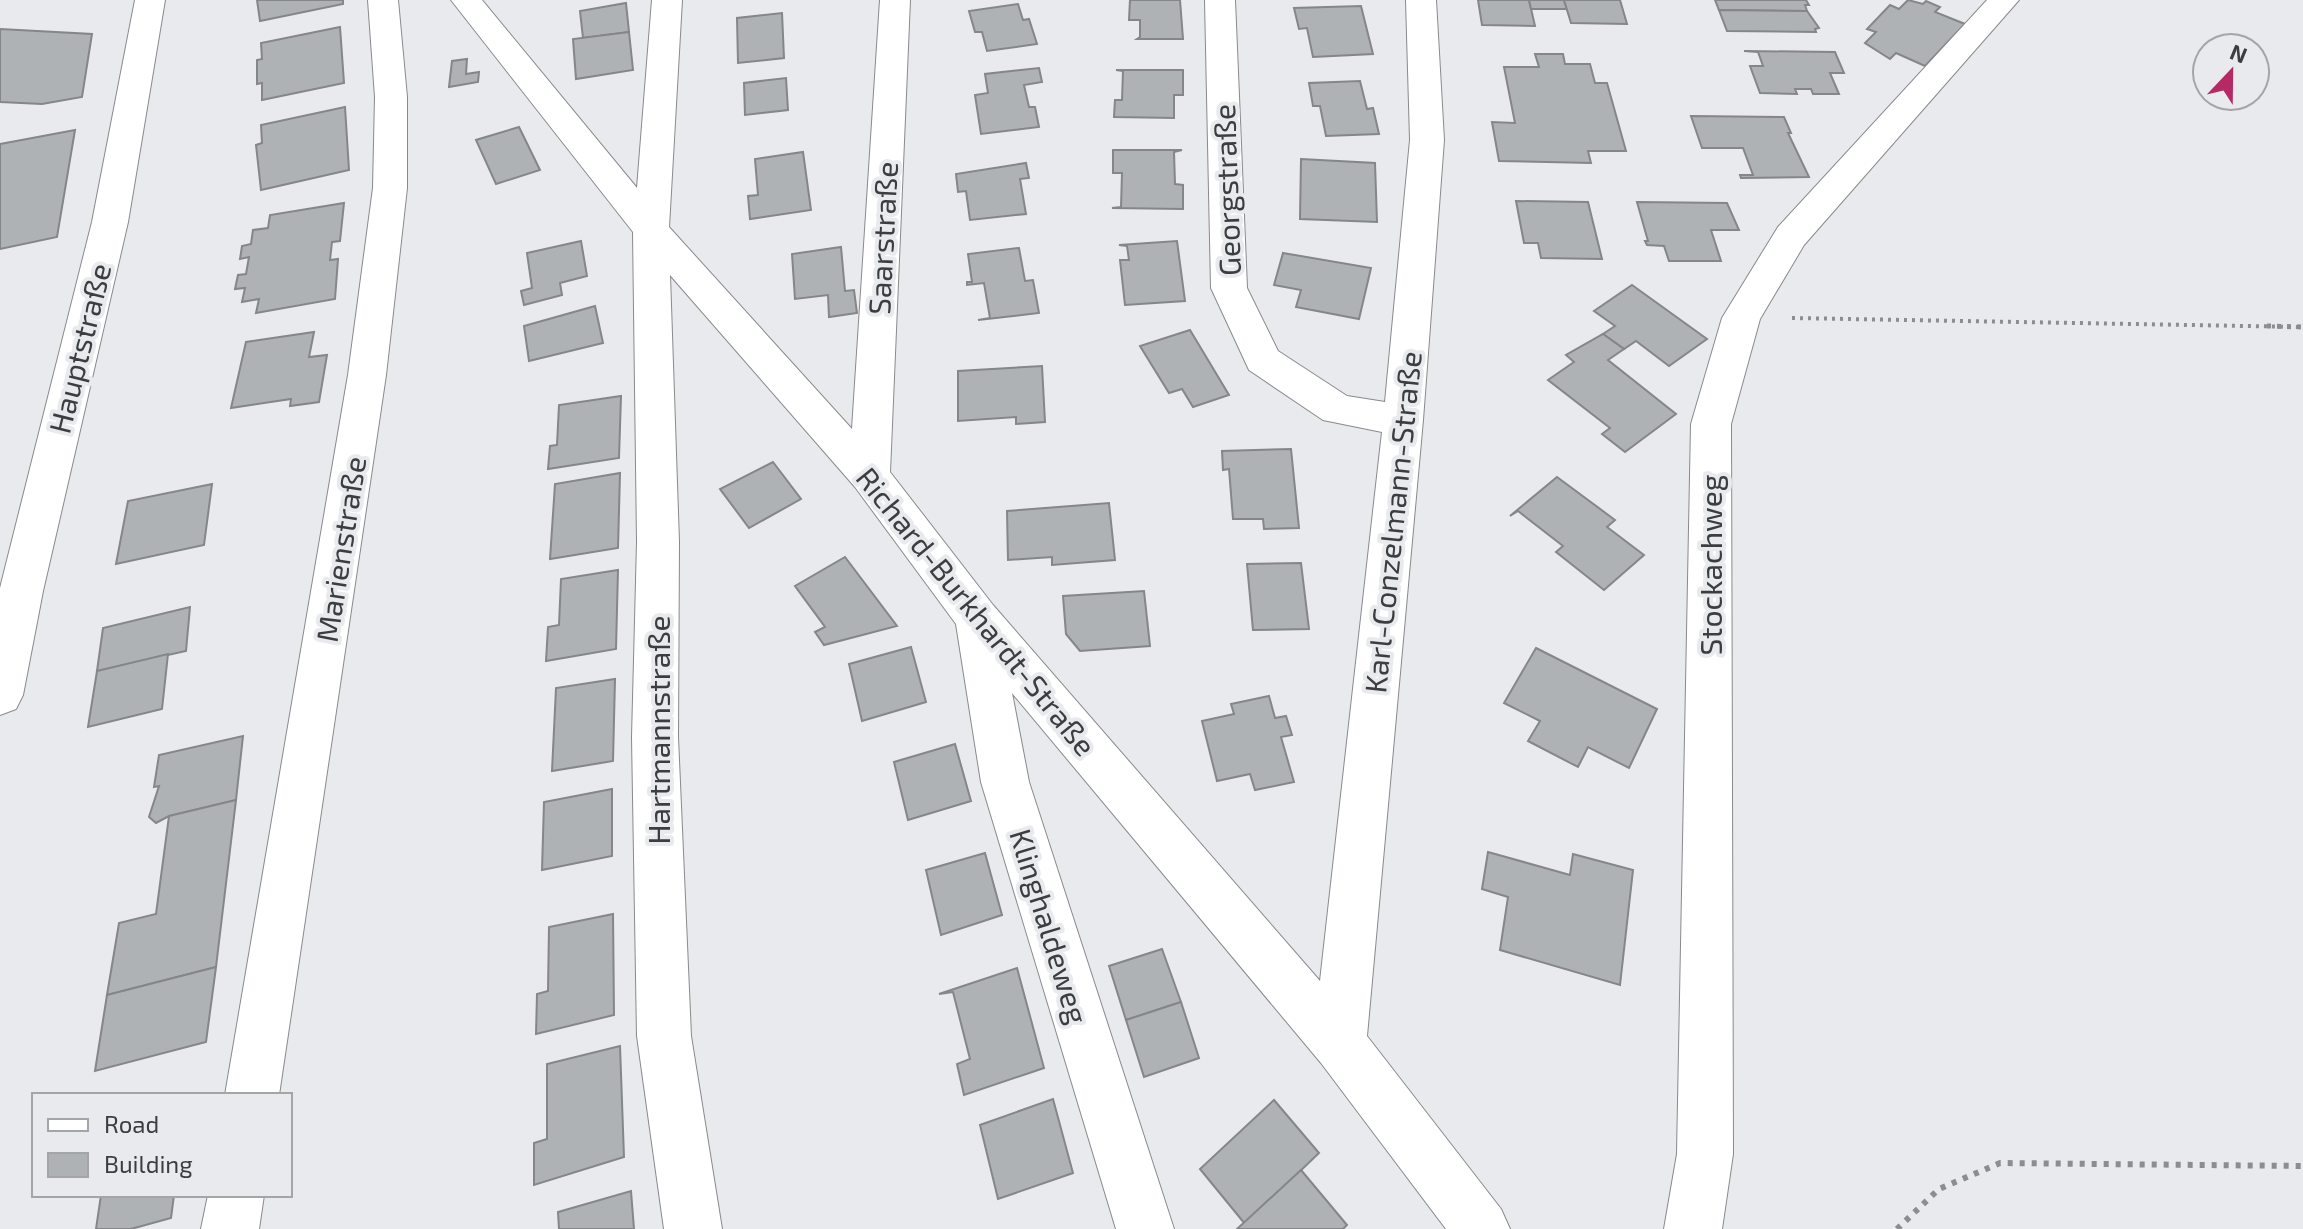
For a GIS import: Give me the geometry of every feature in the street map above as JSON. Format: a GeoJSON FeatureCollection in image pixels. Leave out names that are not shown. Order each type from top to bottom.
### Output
{"type":"FeatureCollection","features":[{"type":"Feature","properties":{"kind":"street","name":"Hauptstraße"},"geometry":{"type":"LineString","coordinates":[[0,695],[21,591],[110,222],[150,0]]}},
{"type":"Feature","properties":{"kind":"street","name":"Marienstraße"},"geometry":{"type":"LineString","coordinates":[[252,1093],[367,375],[390,188],[391,97],[383,0]]}},
{"type":"Feature","properties":{"kind":"street","name":"Richard-Burkhardt-Straße"},"geometry":{"type":"LineString","coordinates":[[466,0],[651,230],[869,476],[977,618],[1340,1044],[1481,1229]]}},
{"type":"Feature","properties":{"kind":"street","name":"Hartmannstraße"},"geometry":{"type":"LineString","coordinates":[[667,0],[651,230],[658,542],[655,737],[664,1036],[693,1229]]}},
{"type":"Feature","properties":{"kind":"street","name":"Saarstraße"},"geometry":{"type":"LineString","coordinates":[[869,476],[895,0]]}},
{"type":"Feature","properties":{"kind":"street","name":"Georgstraße"},"geometry":{"type":"LineString","coordinates":[[1220,0],[1229,288],[1263,360],[1337,409],[1403,420]]}},
{"type":"Feature","properties":{"kind":"street","name":"Karl-Conzelmann-Straße"},"geometry":{"type":"LineString","coordinates":[[1340,1044],[1403,420],[1427,140],[1421,0]]}},
{"type":"Feature","properties":{"kind":"street","name":"Stockachweg"},"geometry":{"type":"LineString","coordinates":[[1693,1229],[1705,1154],[1711,424],[1741,318],[1791,236],[2004,0]]}},
{"type":"Feature","properties":{"kind":"street","name":"Klinghaldeweg"},"geometry":{"type":"LineString","coordinates":[[977,618],[1005,782],[1145,1229]]}},
{"type":"Feature","properties":{"kind":"street"},"geometry":{"type":"LineString","coordinates":[[230,1229],[236,1197]]}},
{"type":"Feature","properties":{"kind":"path"},"geometry":{"type":"LineString","coordinates":[[1741,318],[2303,327]]}},
{"type":"Feature","properties":{"kind":"path"},"geometry":{"type":"LineString","coordinates":[[1897,1229],[1939,1189],[2000,1163],[2303,1166]]}},
{"type":"Feature","properties":{"kind":"building"},"geometry":{"type":"Polygon","coordinates":[[[257,0],[343,0],[343,4],[260,21],[257,0]]]}},
{"type":"Feature","properties":{"kind":"building"},"geometry":{"type":"Polygon","coordinates":[[[1130,0],[1180,0],[1183,39],[1137,39],[1140,37],[1140,20],[1129,20],[1130,0]]]}},
{"type":"Feature","properties":{"kind":"building"},"geometry":{"type":"Polygon","coordinates":[[[1478,0],[1529,0],[1535,26],[1482,25],[1478,0]]]}},
{"type":"Feature","properties":{"kind":"building"},"geometry":{"type":"Polygon","coordinates":[[[1529,0],[1564,0],[1567,9],[1531,9],[1529,0]]]}},
{"type":"Feature","properties":{"kind":"building"},"geometry":{"type":"Polygon","coordinates":[[[1564,0],[1620,0],[1627,24],[1571,23],[1564,0]]]}},
{"type":"Feature","properties":{"kind":"building"},"geometry":{"type":"Polygon","coordinates":[[[1715,0],[1806,0],[1809,5],[1805,5],[1807,11],[1719,10],[1715,0]]]}},
{"type":"Feature","properties":{"kind":"building"},"geometry":{"type":"Polygon","coordinates":[[[1908,0],[1923,4],[1926,1],[1940,7],[1935,12],[1965,24],[1925,66],[1896,53],[1890,59],[1865,43],[1876,32],[1867,29],[1890,5],[1899,9],[1908,0]]]}},
{"type":"Feature","properties":{"kind":"building"},"geometry":{"type":"Polygon","coordinates":[[[626,3],[629,32],[583,38],[580,11],[626,3]]]}},
{"type":"Feature","properties":{"kind":"building"},"geometry":{"type":"Polygon","coordinates":[[[1018,4],[1023,20],[1029,19],[1037,44],[987,51],[982,32],[975,32],[969,11],[1018,4]]]}},
{"type":"Feature","properties":{"kind":"building"},"geometry":{"type":"Polygon","coordinates":[[[1361,6],[1373,54],[1313,57],[1307,28],[1299,29],[1294,8],[1361,6]]]}},
{"type":"Feature","properties":{"kind":"building"},"geometry":{"type":"Polygon","coordinates":[[[1719,10],[1807,11],[1819,28],[1815,29],[1816,32],[1727,31],[1719,10]]]}},
{"type":"Feature","properties":{"kind":"building"},"geometry":{"type":"Polygon","coordinates":[[[782,13],[784,58],[738,63],[737,18],[782,13]]]}},
{"type":"Feature","properties":{"kind":"building"},"geometry":{"type":"Polygon","coordinates":[[[340,27],[344,83],[262,100],[262,83],[257,84],[257,60],[262,59],[261,43],[340,27]]]}},
{"type":"Feature","properties":{"kind":"building"},"geometry":{"type":"Polygon","coordinates":[[[0,29],[92,34],[82,97],[42,104],[0,102],[0,29]]]}},
{"type":"Feature","properties":{"kind":"building"},"geometry":{"type":"Polygon","coordinates":[[[629,32],[633,70],[576,79],[573,39],[629,32]]]}},
{"type":"Feature","properties":{"kind":"building"},"geometry":{"type":"Polygon","coordinates":[[[1744,51],[1835,52],[1844,73],[1830,73],[1839,94],[1813,94],[1811,89],[1795,89],[1797,94],[1760,93],[1750,66],[1763,66],[1758,52],[1744,51]]]}},
{"type":"Feature","properties":{"kind":"building"},"geometry":{"type":"Polygon","coordinates":[[[1535,54],[1563,54],[1565,64],[1590,64],[1595,83],[1607,83],[1626,151],[1588,151],[1591,163],[1499,161],[1492,122],[1515,123],[1504,67],[1539,67],[1535,54]]]}},
{"type":"Feature","properties":{"kind":"building"},"geometry":{"type":"Polygon","coordinates":[[[467,59],[466,74],[479,72],[478,82],[449,87],[452,61],[467,59]]]}},
{"type":"Feature","properties":{"kind":"building"},"geometry":{"type":"Polygon","coordinates":[[[1039,68],[1042,82],[1024,85],[1029,107],[1035,107],[1039,127],[981,134],[975,95],[988,93],[985,74],[1039,68]]]}},
{"type":"Feature","properties":{"kind":"building"},"geometry":{"type":"Polygon","coordinates":[[[1116,70],[1183,70],[1183,95],[1174,95],[1174,118],[1114,117],[1115,100],[1122,100],[1123,71],[1116,70]]]}},
{"type":"Feature","properties":{"kind":"building"},"geometry":{"type":"Polygon","coordinates":[[[786,78],[788,110],[745,115],[744,83],[786,78]]]}},
{"type":"Feature","properties":{"kind":"building"},"geometry":{"type":"Polygon","coordinates":[[[1360,81],[1367,109],[1373,108],[1379,134],[1326,136],[1320,106],[1313,106],[1309,83],[1360,81]]]}},
{"type":"Feature","properties":{"kind":"building"},"geometry":{"type":"Polygon","coordinates":[[[345,107],[349,170],[261,190],[256,145],[262,143],[261,125],[345,107]]]}},
{"type":"Feature","properties":{"kind":"building"},"geometry":{"type":"Polygon","coordinates":[[[1691,116],[1784,117],[1791,133],[1788,133],[1809,177],[1741,178],[1740,175],[1753,175],[1743,148],[1702,148],[1691,116]]]}},
{"type":"Feature","properties":{"kind":"building"},"geometry":{"type":"Polygon","coordinates":[[[519,127],[540,170],[496,184],[476,140],[519,127]]]}},
{"type":"Feature","properties":{"kind":"building"},"geometry":{"type":"Polygon","coordinates":[[[75,130],[57,237],[0,249],[0,144],[75,130]]]}},
{"type":"Feature","properties":{"kind":"building"},"geometry":{"type":"Polygon","coordinates":[[[1113,150],[1182,150],[1174,152],[1175,184],[1183,185],[1183,209],[1112,208],[1121,207],[1122,173],[1113,173],[1113,150]]]}},
{"type":"Feature","properties":{"kind":"building"},"geometry":{"type":"Polygon","coordinates":[[[803,152],[811,210],[750,219],[748,196],[758,195],[755,159],[803,152]]]}},
{"type":"Feature","properties":{"kind":"building"},"geometry":{"type":"Polygon","coordinates":[[[1301,159],[1375,163],[1377,222],[1300,219],[1301,159]]]}},
{"type":"Feature","properties":{"kind":"building"},"geometry":{"type":"Polygon","coordinates":[[[1026,163],[1029,178],[1020,179],[1026,214],[970,220],[966,191],[958,192],[956,174],[1026,163]]]}},
{"type":"Feature","properties":{"kind":"building"},"geometry":{"type":"Polygon","coordinates":[[[1516,201],[1588,202],[1602,259],[1541,258],[1538,243],[1524,243],[1516,201]]]}},
{"type":"Feature","properties":{"kind":"building"},"geometry":{"type":"Polygon","coordinates":[[[1637,202],[1727,203],[1739,230],[1711,230],[1721,261],[1669,261],[1664,246],[1647,245],[1637,202]]]}},
{"type":"Feature","properties":{"kind":"building"},"geometry":{"type":"Polygon","coordinates":[[[344,203],[340,241],[332,242],[330,260],[338,259],[335,299],[256,313],[259,299],[242,302],[245,288],[235,289],[238,275],[246,274],[249,257],[240,259],[242,246],[251,244],[253,230],[268,228],[270,215],[344,203]]]}},
{"type":"Feature","properties":{"kind":"building"},"geometry":{"type":"Polygon","coordinates":[[[581,241],[587,276],[560,283],[562,295],[524,305],[521,291],[532,288],[527,253],[581,241]]]}},
{"type":"Feature","properties":{"kind":"building"},"geometry":{"type":"Polygon","coordinates":[[[1177,241],[1185,301],[1125,305],[1120,260],[1129,260],[1127,246],[1119,245],[1177,241]]]}},
{"type":"Feature","properties":{"kind":"building"},"geometry":{"type":"Polygon","coordinates":[[[841,247],[845,291],[854,290],[857,313],[829,317],[828,295],[795,299],[792,254],[841,247]]]}},
{"type":"Feature","properties":{"kind":"building"},"geometry":{"type":"Polygon","coordinates":[[[1019,248],[1025,281],[1033,280],[1039,313],[978,320],[990,318],[984,283],[967,285],[967,282],[972,282],[968,254],[1019,248]]]}},
{"type":"Feature","properties":{"kind":"building"},"geometry":{"type":"Polygon","coordinates":[[[1283,253],[1371,268],[1359,319],[1296,307],[1301,290],[1274,285],[1283,253]]]}},
{"type":"Feature","properties":{"kind":"building"},"geometry":{"type":"Polygon","coordinates":[[[1632,285],[1707,339],[1669,366],[1636,341],[1624,349],[1603,334],[1615,326],[1594,311],[1632,285]]]}},
{"type":"Feature","properties":{"kind":"building"},"geometry":{"type":"Polygon","coordinates":[[[595,306],[603,343],[529,361],[524,326],[595,306]]]}},
{"type":"Feature","properties":{"kind":"building"},"geometry":{"type":"Polygon","coordinates":[[[1190,330],[1229,395],[1193,407],[1182,389],[1169,393],[1140,346],[1190,330]]]}},
{"type":"Feature","properties":{"kind":"building"},"geometry":{"type":"Polygon","coordinates":[[[314,332],[309,357],[327,355],[319,402],[290,406],[291,399],[231,408],[246,342],[314,332]]]}},
{"type":"Feature","properties":{"kind":"building"},"geometry":{"type":"Polygon","coordinates":[[[1603,334],[1624,349],[1608,360],[1676,414],[1625,452],[1602,434],[1610,428],[1548,380],[1574,362],[1566,355],[1603,334]]]}},
{"type":"Feature","properties":{"kind":"building"},"geometry":{"type":"Polygon","coordinates":[[[1042,366],[1045,422],[1016,424],[1016,417],[958,421],[958,371],[1042,366]]]}},
{"type":"Feature","properties":{"kind":"building"},"geometry":{"type":"Polygon","coordinates":[[[621,396],[619,458],[548,469],[550,446],[557,445],[559,405],[621,396]]]}},
{"type":"Feature","properties":{"kind":"building"},"geometry":{"type":"Polygon","coordinates":[[[1291,449],[1299,528],[1264,529],[1263,519],[1233,519],[1229,469],[1223,470],[1222,451],[1291,449]]]}},
{"type":"Feature","properties":{"kind":"building"},"geometry":{"type":"Polygon","coordinates":[[[773,462],[801,499],[749,528],[720,489],[773,462]]]}},
{"type":"Feature","properties":{"kind":"building"},"geometry":{"type":"Polygon","coordinates":[[[620,473],[618,548],[550,559],[555,484],[620,473]]]}},
{"type":"Feature","properties":{"kind":"building"},"geometry":{"type":"Polygon","coordinates":[[[1557,477],[1615,520],[1607,527],[1644,555],[1604,590],[1556,552],[1563,546],[1518,511],[1510,516],[1557,477]]]}},
{"type":"Feature","properties":{"kind":"building"},"geometry":{"type":"Polygon","coordinates":[[[212,484],[204,545],[116,564],[128,501],[212,484]]]}},
{"type":"Feature","properties":{"kind":"building"},"geometry":{"type":"Polygon","coordinates":[[[1109,503],[1115,560],[1052,565],[1052,557],[1008,560],[1007,511],[1109,503]]]}},
{"type":"Feature","properties":{"kind":"building"},"geometry":{"type":"Polygon","coordinates":[[[845,557],[897,626],[824,645],[815,632],[825,627],[795,586],[845,557]]]}},
{"type":"Feature","properties":{"kind":"building"},"geometry":{"type":"Polygon","coordinates":[[[1301,563],[1309,629],[1253,630],[1247,564],[1301,563]]]}},
{"type":"Feature","properties":{"kind":"building"},"geometry":{"type":"Polygon","coordinates":[[[618,570],[616,649],[546,661],[548,627],[559,625],[561,579],[618,570]]]}},
{"type":"Feature","properties":{"kind":"building"},"geometry":{"type":"Polygon","coordinates":[[[1144,591],[1150,646],[1080,651],[1066,634],[1063,596],[1144,591]]]}},
{"type":"Feature","properties":{"kind":"building"},"geometry":{"type":"Polygon","coordinates":[[[190,607],[186,651],[97,671],[103,628],[190,607]]]}},
{"type":"Feature","properties":{"kind":"building"},"geometry":{"type":"Polygon","coordinates":[[[911,647],[926,702],[862,721],[849,664],[911,647]]]}},
{"type":"Feature","properties":{"kind":"building"},"geometry":{"type":"Polygon","coordinates":[[[1536,648],[1657,709],[1629,768],[1588,747],[1578,767],[1528,741],[1540,721],[1504,703],[1536,648]]]}},
{"type":"Feature","properties":{"kind":"building"},"geometry":{"type":"Polygon","coordinates":[[[168,654],[162,709],[88,727],[97,671],[168,654]]]}},
{"type":"Feature","properties":{"kind":"building"},"geometry":{"type":"Polygon","coordinates":[[[615,679],[613,761],[552,771],[556,688],[615,679]]]}},
{"type":"Feature","properties":{"kind":"building"},"geometry":{"type":"Polygon","coordinates":[[[1269,696],[1275,718],[1286,716],[1292,735],[1281,737],[1294,782],[1255,790],[1250,774],[1217,781],[1202,721],[1234,714],[1231,704],[1269,696]]]}},
{"type":"Feature","properties":{"kind":"building"},"geometry":{"type":"Polygon","coordinates":[[[243,736],[236,800],[169,816],[156,823],[149,817],[159,786],[154,787],[159,755],[243,736]]]}},
{"type":"Feature","properties":{"kind":"building"},"geometry":{"type":"Polygon","coordinates":[[[955,744],[971,801],[908,820],[894,762],[955,744]]]}},
{"type":"Feature","properties":{"kind":"building"},"geometry":{"type":"Polygon","coordinates":[[[612,789],[612,856],[542,870],[544,802],[612,789]]]}},
{"type":"Feature","properties":{"kind":"building"},"geometry":{"type":"Polygon","coordinates":[[[236,800],[216,967],[107,995],[119,923],[156,914],[169,816],[236,800]]]}},
{"type":"Feature","properties":{"kind":"building"},"geometry":{"type":"Polygon","coordinates":[[[1488,852],[1570,875],[1573,854],[1633,870],[1620,985],[1500,950],[1508,897],[1482,889],[1488,852]]]}},
{"type":"Feature","properties":{"kind":"building"},"geometry":{"type":"Polygon","coordinates":[[[985,853],[1002,915],[941,935],[926,870],[985,853]]]}},
{"type":"Feature","properties":{"kind":"building"},"geometry":{"type":"Polygon","coordinates":[[[613,914],[614,1015],[536,1034],[537,994],[548,991],[549,927],[613,914]]]}},
{"type":"Feature","properties":{"kind":"building"},"geometry":{"type":"Polygon","coordinates":[[[1162,949],[1181,1002],[1126,1020],[1109,966],[1162,949]]]}},
{"type":"Feature","properties":{"kind":"building"},"geometry":{"type":"Polygon","coordinates":[[[216,967],[206,1042],[95,1071],[107,995],[216,967]]]}},
{"type":"Feature","properties":{"kind":"building"},"geometry":{"type":"Polygon","coordinates":[[[1017,968],[1044,1068],[964,1095],[957,1064],[970,1059],[953,992],[939,994],[1017,968]]]}},
{"type":"Feature","properties":{"kind":"building"},"geometry":{"type":"Polygon","coordinates":[[[1181,1002],[1199,1058],[1144,1077],[1126,1020],[1181,1002]]]}},
{"type":"Feature","properties":{"kind":"building"},"geometry":{"type":"Polygon","coordinates":[[[620,1046],[624,1157],[534,1185],[534,1143],[547,1139],[547,1064],[620,1046]]]}},
{"type":"Feature","properties":{"kind":"building"},"geometry":{"type":"Polygon","coordinates":[[[1053,1099],[1073,1173],[998,1199],[980,1125],[1053,1099]]]}},
{"type":"Feature","properties":{"kind":"building"},"geometry":{"type":"Polygon","coordinates":[[[1274,1100],[1319,1153],[1245,1224],[1200,1169],[1274,1100]]]}},
{"type":"Feature","properties":{"kind":"building"},"geometry":{"type":"Polygon","coordinates":[[[1301,1170],[1347,1225],[1343,1229],[1237,1229],[1301,1170]]]}},
{"type":"Feature","properties":{"kind":"building"},"geometry":{"type":"Polygon","coordinates":[[[631,1191],[634,1229],[559,1229],[558,1212],[631,1191]]]}},
{"type":"Feature","properties":{"kind":"building"},"geometry":{"type":"Polygon","coordinates":[[[101,1197],[174,1197],[171,1218],[131,1229],[96,1229],[101,1197]]]}}]}
